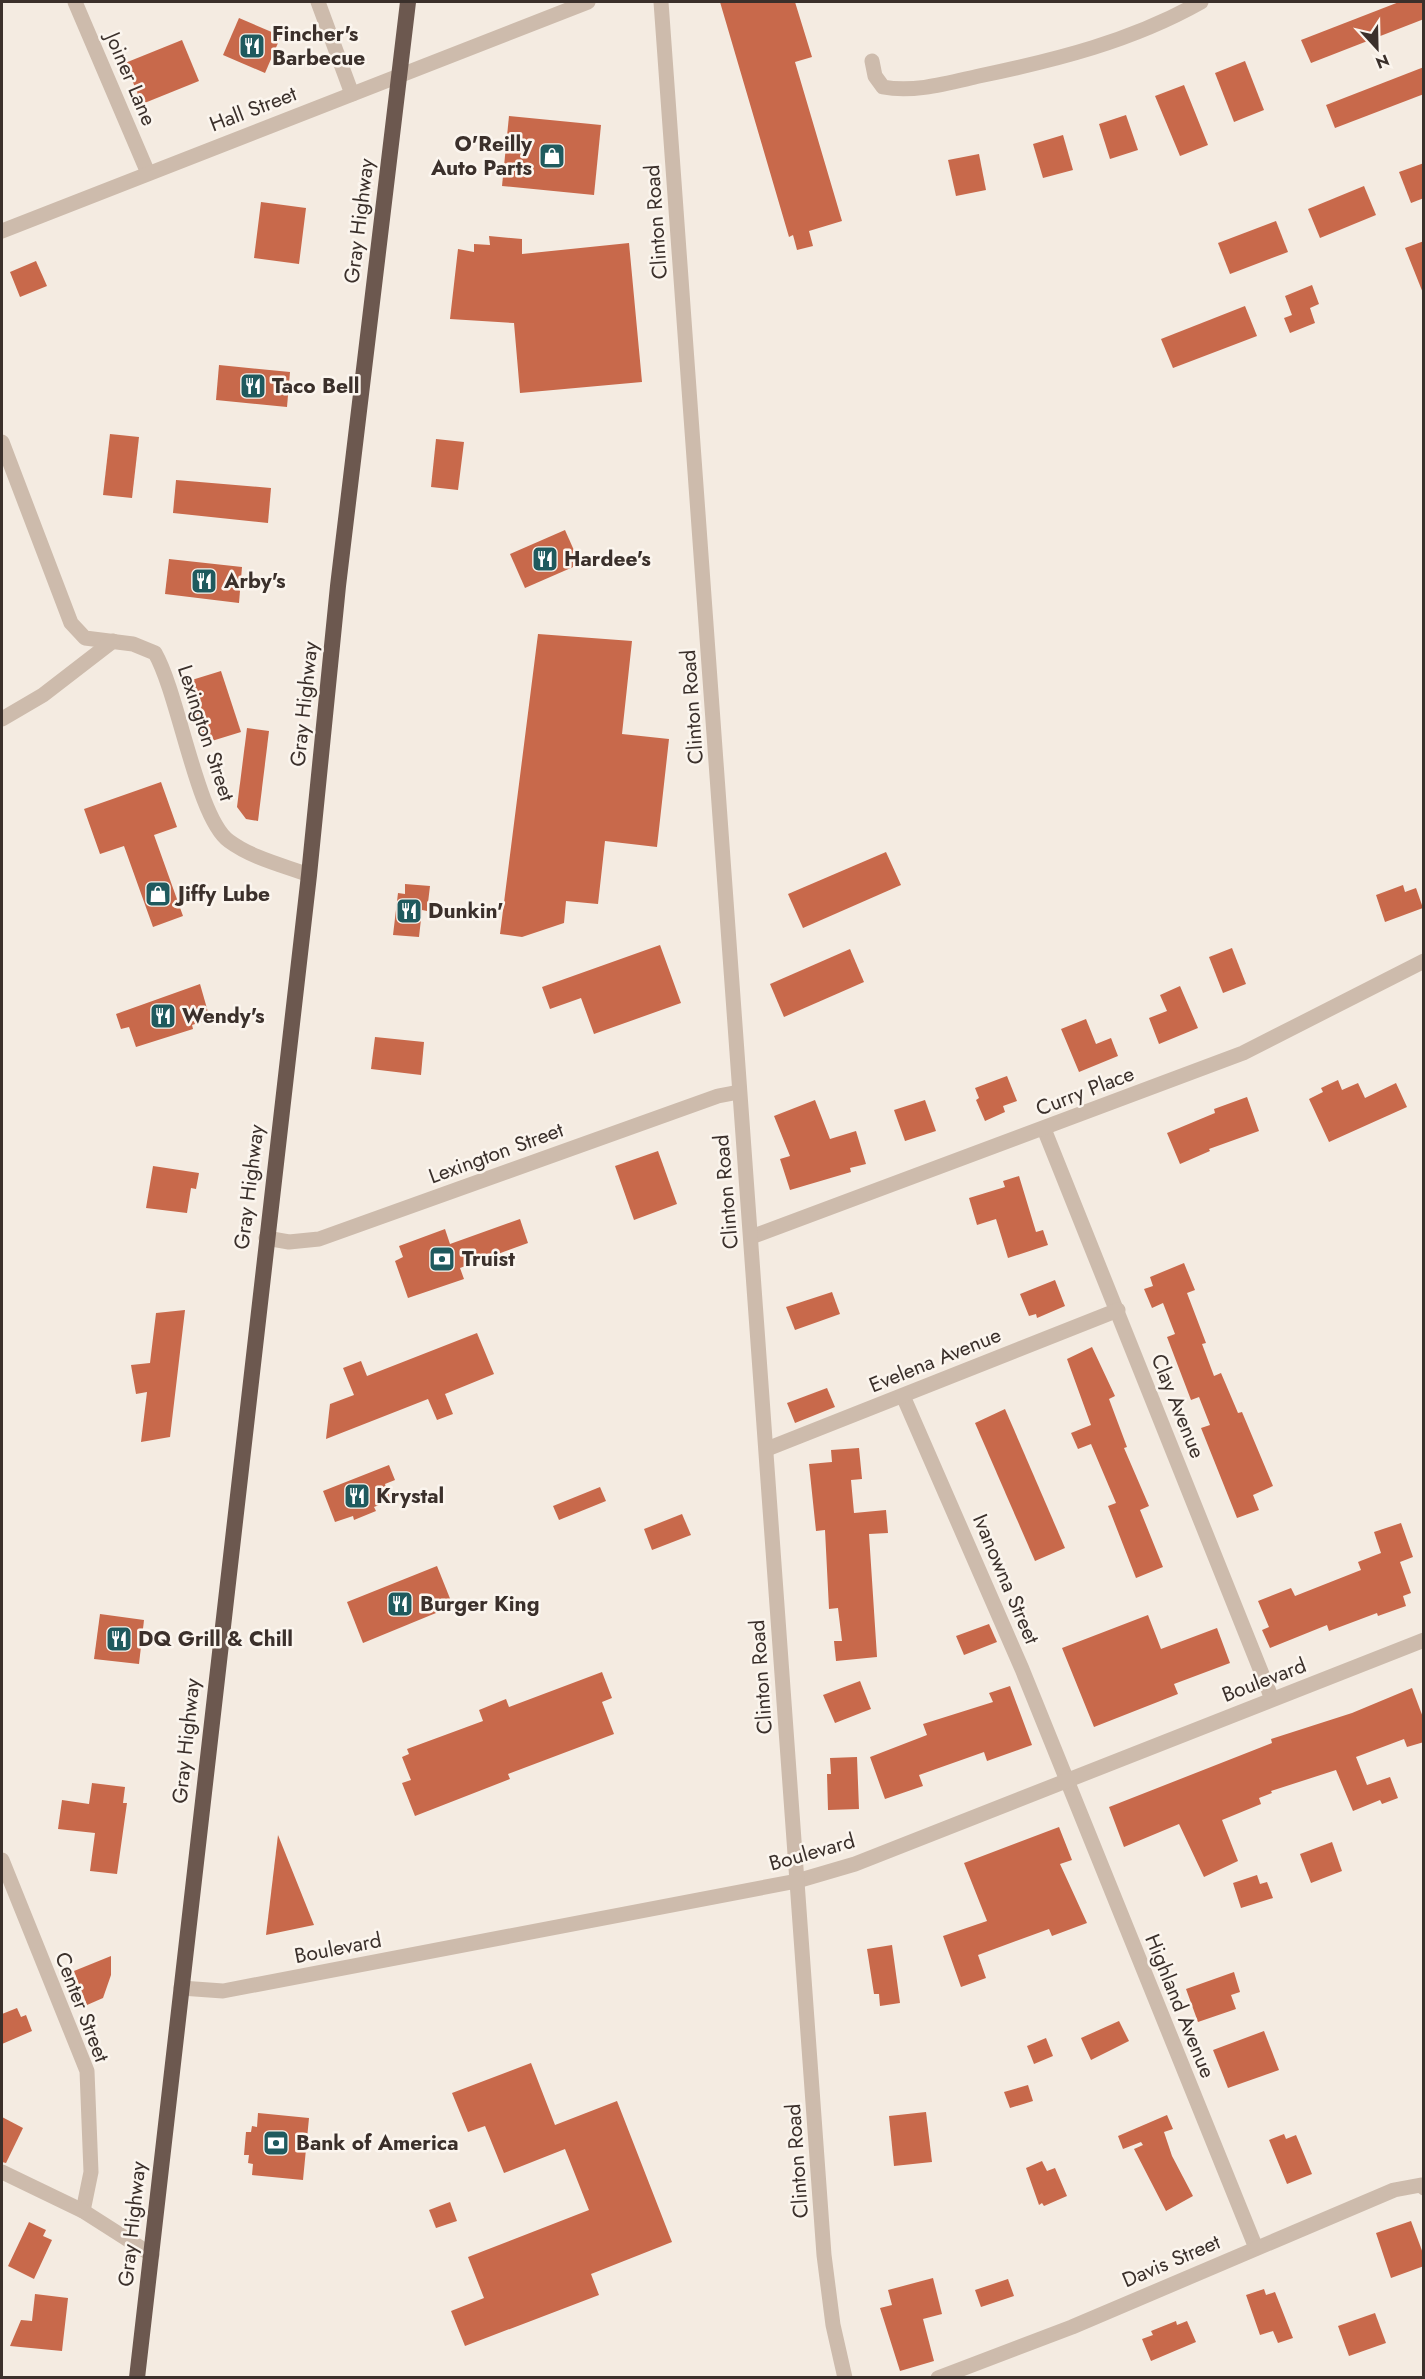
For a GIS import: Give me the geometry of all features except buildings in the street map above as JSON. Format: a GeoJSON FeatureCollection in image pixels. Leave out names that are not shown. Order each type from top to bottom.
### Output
{"type":"FeatureCollection","features":[{"type":"Feature","properties":{"kind":"highway","name":"Gray Highway"},"geometry":{"type":"LineString","coordinates":[[136,2378],[152,2255],[309,875],[338,586],[408,2]]}},
{"type":"Feature","properties":{"kind":"street","name":"Joiner Lane"},"geometry":{"type":"LineString","coordinates":[[75,2],[148,173]]}},
{"type":"Feature","properties":{"kind":"street"},"geometry":{"type":"LineString","coordinates":[[318,2],[352,93]]}},
{"type":"Feature","properties":{"kind":"street","name":"Hall Street"},"geometry":{"type":"LineString","coordinates":[[2,231],[588,2]]}},
{"type":"Feature","properties":{"kind":"street","name":"Clinton Road"},"geometry":{"type":"LineString","coordinates":[[661,2],[828,2294],[845,2378]]}},
{"type":"Feature","properties":{"kind":"street"},"geometry":{"type":"LineString","coordinates":[[872,62],[875,76],[883,87],[897,89],[959,80],[1109,44],[1172,18],[1201,2]]}},
{"type":"Feature","properties":{"kind":"street","name":"Lexington Street"},"geometry":{"type":"LineString","coordinates":[[2,442],[71,623],[85,638],[134,644],[155,654],[168,680],[203,796],[215,824],[227,840],[254,856],[309,875]]}},
{"type":"Feature","properties":{"kind":"street"},"geometry":{"type":"LineString","coordinates":[[2,718],[43,695],[112,641]]}},
{"type":"Feature","properties":{"kind":"street","name":"Curry Place"},"geometry":{"type":"LineString","coordinates":[[751,1237],[1243,1053],[1424,961]]}},
{"type":"Feature","properties":{"kind":"street","name":"Lexington Street"},"geometry":{"type":"LineString","coordinates":[[266,1238],[289,1242],[319,1239],[718,1096],[739,1092]]}},
{"type":"Feature","properties":{"kind":"street","name":"Clay Avenue"},"geometry":{"type":"LineString","coordinates":[[1044,1129],[1272,1699]]}},
{"type":"Feature","properties":{"kind":"street","name":"Evelena Avenue"},"geometry":{"type":"LineString","coordinates":[[767,1449],[1118,1310]]}},
{"type":"Feature","properties":{"kind":"street","name":"Ivanowna Street"},"geometry":{"type":"LineString","coordinates":[[903,1396],[1022,1669],[1066,1780]]}},
{"type":"Feature","properties":{"kind":"street","name":"Boulevard"},"geometry":{"type":"LineString","coordinates":[[181,1988],[223,1991],[797,1881],[855,1864],[1424,1640]]}},
{"type":"Feature","properties":{"kind":"street","name":"Highland Avenue"},"geometry":{"type":"LineString","coordinates":[[1066,1780],[1256,2247]]}},
{"type":"Feature","properties":{"kind":"street","name":"Center Street"},"geometry":{"type":"LineString","coordinates":[[2,1860],[87,2071],[91,2172],[82,2211]]}},
{"type":"Feature","properties":{"kind":"street"},"geometry":{"type":"LineString","coordinates":[[2,2172],[82,2211],[152,2255]]}},
{"type":"Feature","properties":{"kind":"street","name":"Davis Street"},"geometry":{"type":"LineString","coordinates":[[938,2378],[1072,2327],[1394,2190],[1422,2187]]}},
{"type":"Feature","properties":{"kind":"place","name":"Fincher's Barbecue"},"geometry":{"type":"Point","coordinates":[252,46]}},
{"type":"Feature","properties":{"kind":"place","name":"O'Reilly Auto Parts"},"geometry":{"type":"Point","coordinates":[552,156]}},
{"type":"Feature","properties":{"kind":"place","name":"Taco Bell"},"geometry":{"type":"Point","coordinates":[253,386]}},
{"type":"Feature","properties":{"kind":"place","name":"Hardee's"},"geometry":{"type":"Point","coordinates":[545,559]}},
{"type":"Feature","properties":{"kind":"place","name":"Arby's"},"geometry":{"type":"Point","coordinates":[204,581]}},
{"type":"Feature","properties":{"kind":"place","name":"Jiffy Lube"},"geometry":{"type":"Point","coordinates":[158,894]}},
{"type":"Feature","properties":{"kind":"place","name":"Dunkin'"},"geometry":{"type":"Point","coordinates":[409,911]}},
{"type":"Feature","properties":{"kind":"place","name":"Wendy's"},"geometry":{"type":"Point","coordinates":[163,1016]}},
{"type":"Feature","properties":{"kind":"place","name":"Truist"},"geometry":{"type":"Point","coordinates":[442,1259]}},
{"type":"Feature","properties":{"kind":"place","name":"Krystal"},"geometry":{"type":"Point","coordinates":[357,1496]}},
{"type":"Feature","properties":{"kind":"place","name":"Burger King"},"geometry":{"type":"Point","coordinates":[400,1604]}},
{"type":"Feature","properties":{"kind":"place","name":"DQ Grill & Chill"},"geometry":{"type":"Point","coordinates":[119,1639]}},
{"type":"Feature","properties":{"kind":"place","name":"Bank of America"},"geometry":{"type":"Point","coordinates":[276,2143]}}]}
